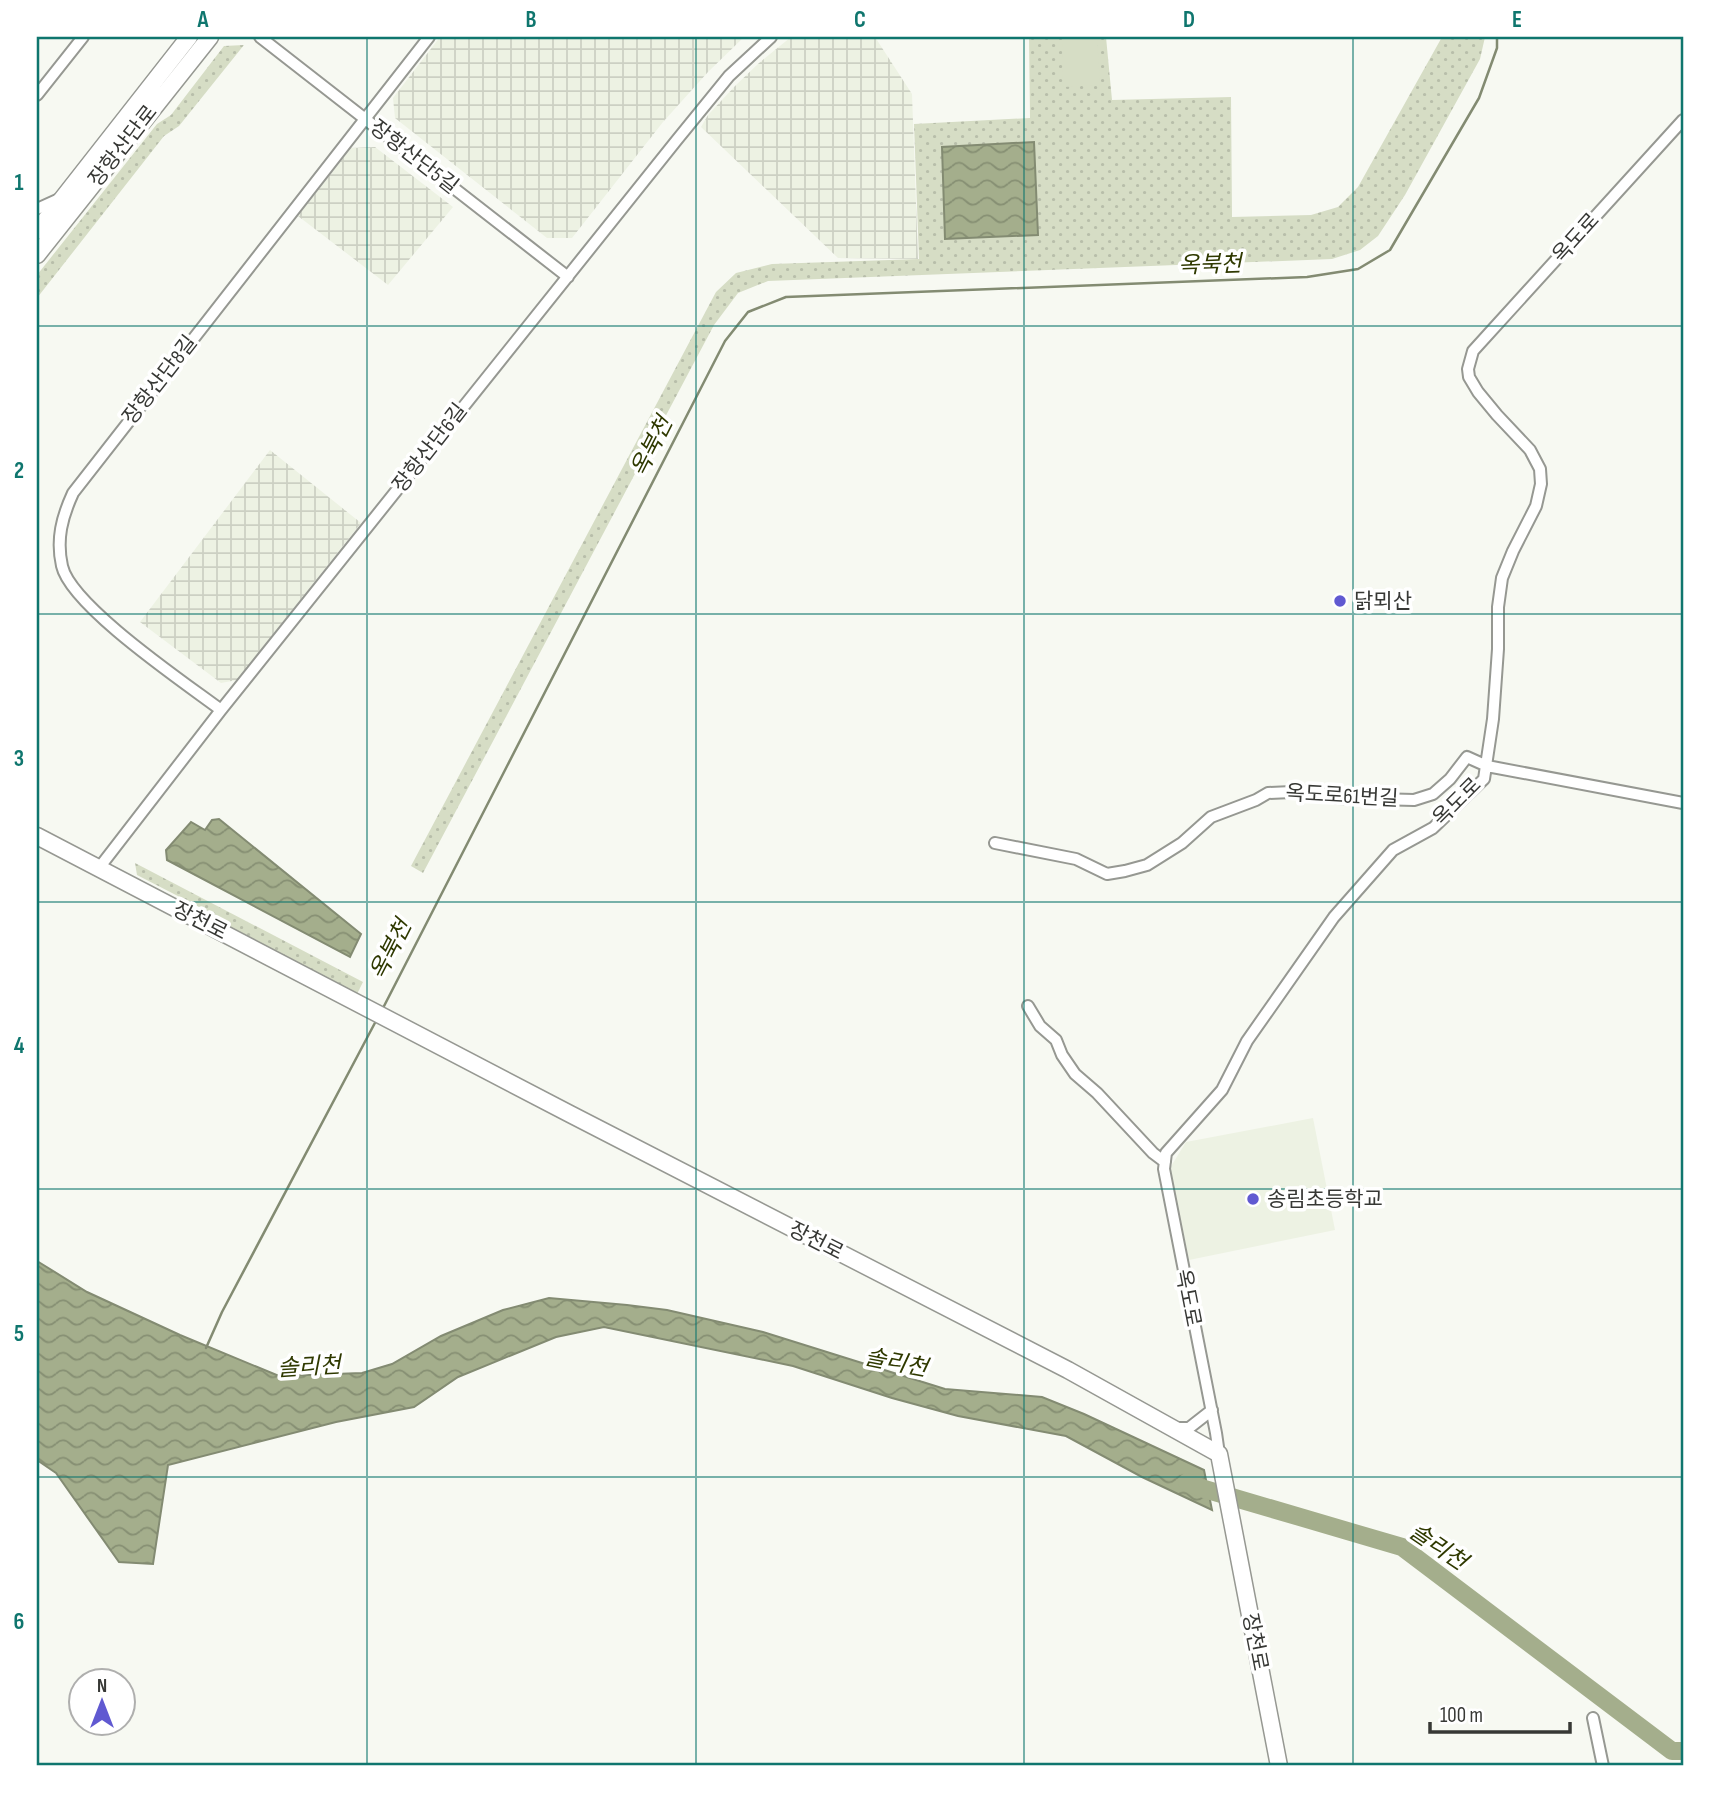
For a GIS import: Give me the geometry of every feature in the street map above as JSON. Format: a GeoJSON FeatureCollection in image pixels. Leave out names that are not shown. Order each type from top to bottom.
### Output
{"type":"FeatureCollection","features":[{"type":"Feature","properties":{"kind":"main road","name":"장항산단로"},"geometry":{"type":"LineString","coordinates":[[37,231],[190,37]]}},
{"type":"Feature","properties":{"kind":"main road","name":"장항산단로"},"geometry":{"type":"LineString","coordinates":[[37,255],[209,37]]}},
{"type":"Feature","properties":{"kind":"main road","name":"장천로"},"geometry":{"type":"LineString","coordinates":[[37,836],[1068,1370],[1219,1454],[1279,1766]]}},
{"type":"Feature","properties":{"kind":"street"},"geometry":{"type":"LineString","coordinates":[[37,95],[83,37]]}},
{"type":"Feature","properties":{"kind":"street","name":"장항산단5길"},"geometry":{"type":"LineString","coordinates":[[260,37],[568,277]]}},
{"type":"Feature","properties":{"kind":"street","name":"장항산단8길"},"geometry":{"type":"LineString","coordinates":[[221,710],[111,626],[74,591],[62,568],[59,541],[62,517],[73,493],[429,37]]}},
{"type":"Feature","properties":{"kind":"street","name":"장항산단6길"},"geometry":{"type":"LineString","coordinates":[[99,868],[221,710],[729,76],[771,37]]}},
{"type":"Feature","properties":{"kind":"street","name":"옥도로"},"geometry":{"type":"LineString","coordinates":[[1219,1454],[1164,1170],[1166,1153],[1222,1090],[1247,1041],[1334,917],[1394,850],[1433,828],[1483,779],[1493,719],[1497,607],[1502,578],[1536,506],[1541,484],[1540,470],[1530,450],[1478,393],[1469,377],[1468,369],[1473,351],[1683,120]]}},
{"type":"Feature","properties":{"kind":"street"},"geometry":{"type":"LineString","coordinates":[[37,209],[65,196]]}},
{"type":"Feature","properties":{"kind":"street","name":"옥도로61번길"},"geometry":{"type":"LineString","coordinates":[[995,843],[1076,859],[1107,874],[1147,865],[1182,843],[1211,817],[1268,793],[1313,791],[1338,799],[1414,800],[1433,794],[1450,779],[1467,757],[1487,765]]}},
{"type":"Feature","properties":{"kind":"street"},"geometry":{"type":"LineString","coordinates":[[1487,765],[1683,803]]}},
{"type":"Feature","properties":{"kind":"street"},"geometry":{"type":"LineString","coordinates":[[1028,1006],[1040,1026],[1056,1040],[1075,1074],[1165,1163]]}},
{"type":"Feature","properties":{"kind":"street"},"geometry":{"type":"LineString","coordinates":[[1172,1428],[1189,1428],[1212,1410]]}},
{"type":"Feature","properties":{"kind":"street"},"geometry":{"type":"LineString","coordinates":[[1593,1718],[1603,1766]]}},
{"type":"Feature","properties":{"kind":"shaded area"},"geometry":{"type":"Polygon","coordinates":[[[440,37],[744,37],[663,122],[572,238],[547,238],[395,118],[393,98],[440,37]]]}},
{"type":"Feature","properties":{"kind":"shaded area"},"geometry":{"type":"Polygon","coordinates":[[[791,37],[875,37],[912,94],[918,259],[838,258],[701,127],[708,115],[735,86],[791,37]]]}},
{"type":"Feature","properties":{"kind":"shaded area"},"geometry":{"type":"Polygon","coordinates":[[[1029,37],[1106,37],[1112,100],[1231,97],[1232,217],[1311,215],[1338,207],[1358,187],[1442,37],[1485,37],[1480,59],[1405,195],[1378,236],[1360,250],[1332,259],[768,281],[738,293],[714,325],[423,873],[411,866],[716,292],[736,273],[772,264],[919,259],[914,124],[1030,118],[1029,37]]]}},
{"type":"Feature","properties":{"kind":"shaded area"},"geometry":{"type":"Polygon","coordinates":[[[1062,37],[1097,37],[1100,85],[1063,87],[1062,37]]]}},
{"type":"Feature","properties":{"kind":"shaded area"},"geometry":{"type":"Polygon","coordinates":[[[244,45],[179,126],[164,136],[37,298],[37,275],[157,124],[171,115],[224,46],[244,45]]]}},
{"type":"Feature","properties":{"kind":"shaded area"},"geometry":{"type":"Polygon","coordinates":[[[375,147],[453,207],[388,285],[298,216],[351,148],[375,147]]]}},
{"type":"Feature","properties":{"kind":"shaded area"},"geometry":{"type":"Polygon","coordinates":[[[270,450],[361,523],[237,680],[221,683],[140,622],[270,450]]]}},
{"type":"Feature","properties":{"kind":"shaded area"},"geometry":{"type":"Polygon","coordinates":[[[135,863],[363,982],[357,994],[224,925],[207,911],[137,875],[135,863]]]}},
{"type":"Feature","properties":{"kind":"shaded area","name":"송림초등학교"},"geometry":{"type":"Polygon","coordinates":[[[1313,1118],[1335,1230],[1189,1260],[1170,1168],[1186,1142],[1313,1118]]]}},
{"type":"Feature","properties":{"kind":"water"},"geometry":{"type":"Polygon","coordinates":[[[1034,142],[1038,235],[945,239],[942,147],[1034,142]]]}},
{"type":"Feature","properties":{"kind":"water"},"geometry":{"type":"Polygon","coordinates":[[[219,819],[361,934],[350,957],[167,860],[166,850],[191,822],[205,830],[212,820],[219,819]]]}},
{"type":"Feature","properties":{"kind":"water"},"geometry":{"type":"Polygon","coordinates":[[[37,1261],[87,1292],[180,1335],[279,1376],[362,1373],[392,1364],[441,1336],[503,1310],[549,1298],[667,1310],[763,1332],[945,1389],[1042,1397],[1204,1470],[1212,1510],[1142,1477],[1066,1436],[958,1416],[793,1366],[604,1327],[556,1337],[458,1377],[414,1407],[336,1422],[168,1465],[153,1564],[119,1562],[56,1473],[37,1460],[37,1261]]]}},
{"type":"Feature","properties":{"kind":"waterway","name":"옥북천"},"geometry":{"type":"LineString","coordinates":[[382,1010],[725,341],[748,312],[786,297],[1307,277],[1358,269],[1390,250],[1479,98],[1497,48],[1497,37]]}},
{"type":"Feature","properties":{"kind":"waterway","name":"옥북천"},"geometry":{"type":"LineString","coordinates":[[206,1348],[222,1312],[377,1019]]}},
{"type":"Feature","properties":{"kind":"waterway","name":"솔리천"},"geometry":{"type":"LineString","coordinates":[[1187,1482],[1402,1547],[1672,1751],[1683,1751]]}},
{"type":"Feature","properties":{"kind":"place","name":"닭뫼산"},"geometry":{"type":"Point","coordinates":[1340,601]}},
{"type":"Feature","properties":{"kind":"place","name":"송림초등학교"},"geometry":{"type":"Point","coordinates":[1253,1199]}}]}
